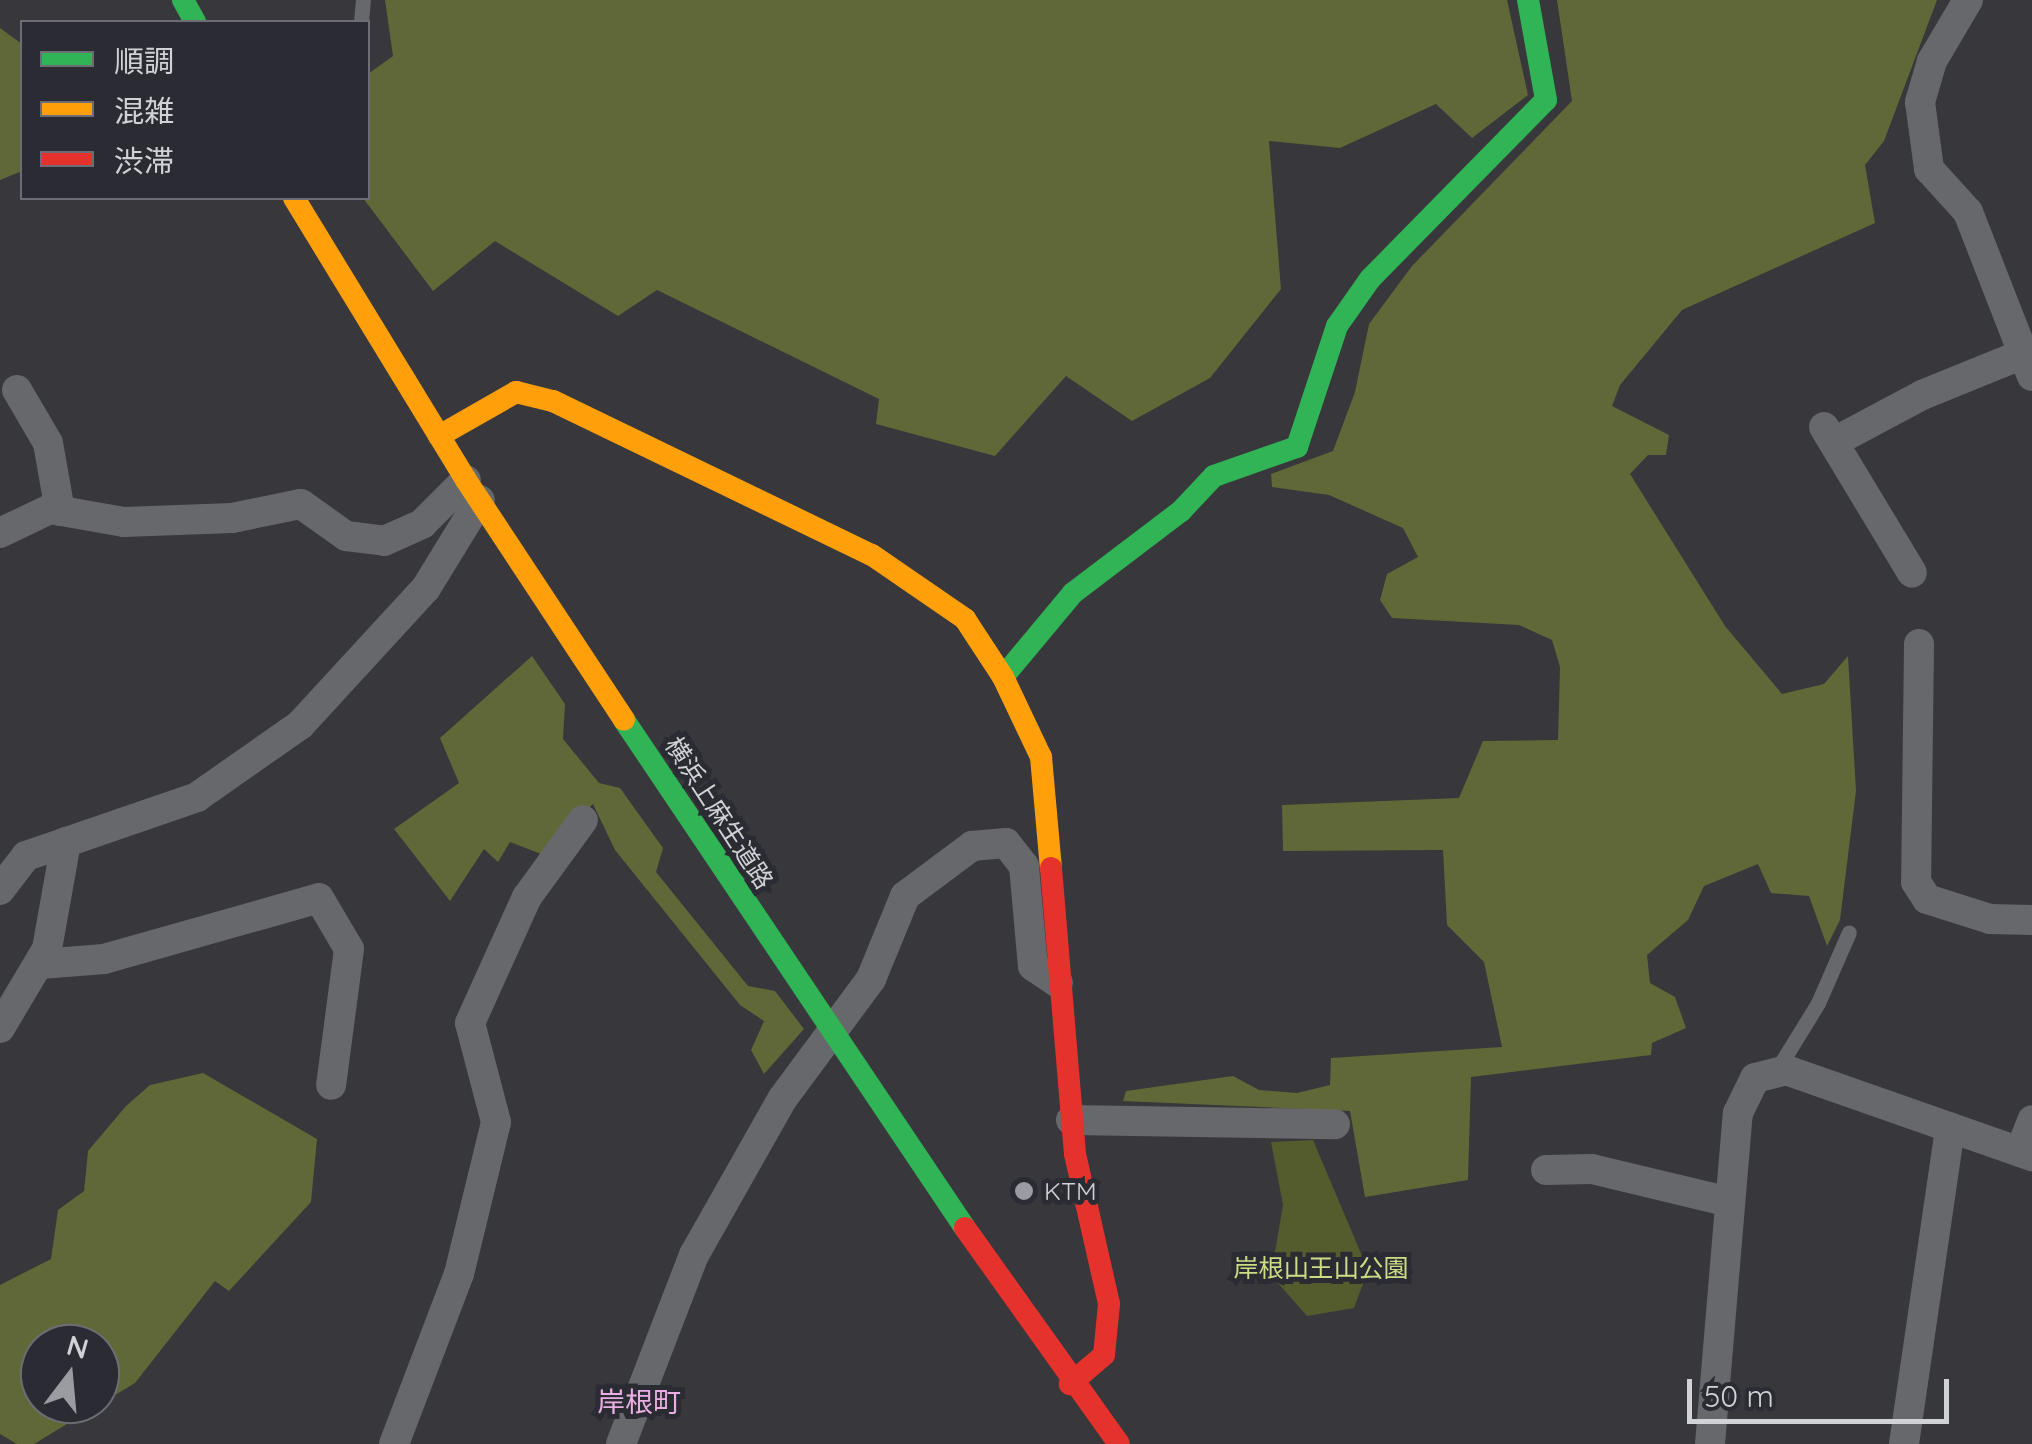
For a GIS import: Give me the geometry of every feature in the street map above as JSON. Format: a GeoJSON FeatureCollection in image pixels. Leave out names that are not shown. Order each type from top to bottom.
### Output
{"type":"FeatureCollection","features":[{"type":"Feature","properties":{"kind":"street"},"geometry":{"type":"LineString","coordinates":[[1003,676],[1073,594],[1181,511],[1214,476],[1296,447],[1337,326],[1370,279],[1546,100],[1528,0]]}},
{"type":"Feature","properties":{"kind":"street"},"geometry":{"type":"LineString","coordinates":[[1912,573],[1873,530],[1829,434],[1922,396],[2028,365],[1968,212],[1929,168],[1920,102],[1932,60],[1968,0]]}},
{"type":"Feature","properties":{"kind":"street","name":"横浜上麻生道路"},"geometry":{"type":"LineString","coordinates":[[295,200],[473,490],[1070,1384],[1119,1444]]}},
{"type":"Feature","properties":{"kind":"street"},"geometry":{"type":"LineString","coordinates":[[17,390],[48,443],[60,511]]}},
{"type":"Feature","properties":{"kind":"street"},"geometry":{"type":"LineString","coordinates":[[438,436],[516,392],[553,401],[872,555],[966,619],[1003,676],[1041,757],[1071,1120],[1109,1304],[1104,1355],[1070,1384]]}},
{"type":"Feature","properties":{"kind":"street"},"geometry":{"type":"LineString","coordinates":[[0,534],[18,520],[60,511],[124,522],[232,518],[301,504],[365,543],[405,536],[473,490]]}},
{"type":"Feature","properties":{"kind":"street"},"geometry":{"type":"LineString","coordinates":[[0,890],[26,856],[198,797],[300,726],[426,588],[473,490]]}},
{"type":"Feature","properties":{"kind":"street"},"geometry":{"type":"LineString","coordinates":[[1919,644],[1916,882],[1927,899],[1990,920],[2032,920]]}},
{"type":"Feature","properties":{"kind":"street"},"geometry":{"type":"LineString","coordinates":[[392,1444],[459,1274],[496,1122],[470,1023],[528,897],[583,820]]}},
{"type":"Feature","properties":{"kind":"street"},"geometry":{"type":"LineString","coordinates":[[0,1028],[41,964],[66,842]]}},
{"type":"Feature","properties":{"kind":"street"},"geometry":{"type":"LineString","coordinates":[[621,1444],[694,1255],[783,1098],[871,979],[904,896],[972,846],[1006,843],[1024,866],[1033,966],[1058,984]]}},
{"type":"Feature","properties":{"kind":"street"},"geometry":{"type":"LineString","coordinates":[[41,964],[104,960],[319,898],[350,949],[332,1085]]}},
{"type":"Feature","properties":{"kind":"street"},"geometry":{"type":"LineString","coordinates":[[1710,1444],[1738,1113],[1755,1078],[1786,1070],[2026,1154],[2032,1120]]}},
{"type":"Feature","properties":{"kind":"street"},"geometry":{"type":"LineString","coordinates":[[1071,1120],[1335,1124]]}},
{"type":"Feature","properties":{"kind":"street"},"geometry":{"type":"LineString","coordinates":[[1904,1444],[1950,1127]]}},
{"type":"Feature","properties":{"kind":"street"},"geometry":{"type":"LineString","coordinates":[[1546,1170],[1592,1168],[1729,1202]]}},
{"type":"Feature","properties":{"kind":"lane"},"geometry":{"type":"LineString","coordinates":[[1775,1073],[1818,1003],[1848,932]]}},
{"type":"Feature","properties":{"kind":"green space"},"geometry":{"type":"Polygon","coordinates":[[[385,0],[1507,0],[1528,95],[1472,138],[1436,104],[1340,148],[1269,141],[1281,289],[1210,378],[1132,421],[1066,376],[995,456],[876,424],[879,399],[657,290],[618,316],[495,241],[433,291],[365,200],[370,200],[370,73],[393,56],[385,0]]]}},
{"type":"Feature","properties":{"kind":"green space"},"geometry":{"type":"Polygon","coordinates":[[[1557,0],[1937,0],[1884,141],[1865,165],[1875,223],[1682,310],[1620,385],[1612,406],[1669,435],[1666,455],[1648,455],[1630,474],[1725,626],[1782,694],[1824,684],[1848,656],[1856,791],[1840,920],[1827,946],[1809,896],[1771,893],[1758,864],[1704,886],[1688,920],[1647,955],[1650,983],[1675,997],[1686,1028],[1652,1043],[1651,1055],[1471,1077],[1468,1180],[1365,1197],[1350,1111],[1123,1101],[1126,1091],[1233,1076],[1259,1090],[1297,1093],[1330,1085],[1331,1058],[1502,1047],[1484,962],[1447,925],[1443,850],[1283,851],[1282,805],[1459,798],[1483,741],[1558,740],[1560,667],[1552,640],[1519,625],[1392,618],[1380,600],[1387,574],[1418,557],[1403,528],[1329,495],[1272,487],[1271,474],[1333,451],[1355,392],[1369,324],[1412,266],[1572,101],[1557,0]]]}},
{"type":"Feature","properties":{"kind":"green space"},"geometry":{"type":"Polygon","coordinates":[[[0,28],[20,43],[20,172],[0,180],[0,28]]]}},
{"type":"Feature","properties":{"kind":"green space"},"geometry":{"type":"Polygon","coordinates":[[[532,656],[565,704],[563,739],[599,783],[620,788],[663,848],[656,872],[748,986],[775,991],[804,1029],[764,1074],[751,1050],[764,1021],[740,1005],[615,850],[593,804],[541,854],[510,842],[498,862],[484,849],[450,901],[394,829],[459,783],[440,738],[532,656]]]}},
{"type":"Feature","properties":{"kind":"green space"},"geometry":{"type":"Polygon","coordinates":[[[203,1073],[317,1139],[311,1202],[229,1291],[215,1281],[135,1383],[120,1392],[120,1324],[20,1324],[20,1424],[67,1424],[34,1444],[17,1444],[0,1434],[0,1285],[51,1259],[58,1210],[84,1191],[88,1151],[126,1106],[150,1085],[203,1073]]]}},
{"type":"Feature","properties":{"kind":"green space","name":"岸根山王山公園"},"geometry":{"type":"Polygon","coordinates":[[[1313,1140],[1368,1270],[1354,1308],[1307,1316],[1271,1275],[1283,1205],[1271,1142],[1313,1140]]]}},
{"type":"Feature","properties":{"kind":"traffic: fast"},"geometry":{"type":"LineString","coordinates":[[183,0],[194,20]]}},
{"type":"Feature","properties":{"kind":"traffic: fast"},"geometry":{"type":"LineString","coordinates":[[1003,677],[1073,593],[1181,511],[1214,476],[1297,447],[1337,326],[1370,279],[1546,100],[1528,0]]}},
{"type":"Feature","properties":{"kind":"traffic: fast"},"geometry":{"type":"LineString","coordinates":[[624,720],[965,1228]]}},
{"type":"Feature","properties":{"kind":"traffic: slow"},"geometry":{"type":"LineString","coordinates":[[295,200],[466,480],[624,720]]}},
{"type":"Feature","properties":{"kind":"traffic: slow"},"geometry":{"type":"LineString","coordinates":[[439,436],[516,392],[553,401],[872,555],[965,619],[1003,677],[1041,757],[1051,868]]}},
{"type":"Feature","properties":{"kind":"traffic: jam"},"geometry":{"type":"LineString","coordinates":[[1051,868],[1075,1154],[1109,1304],[1104,1355],[1070,1384]]}},
{"type":"Feature","properties":{"kind":"traffic: jam"},"geometry":{"type":"LineString","coordinates":[[965,1228],[1119,1444]]}},
{"type":"Feature","properties":{"kind":"place","name":"KTM"},"geometry":{"type":"Point","coordinates":[1024,1191]}},
{"type":"Feature","properties":{"kind":"district","name":"岸根町"},"geometry":{"type":"Point","coordinates":[639,1402]}}]}
